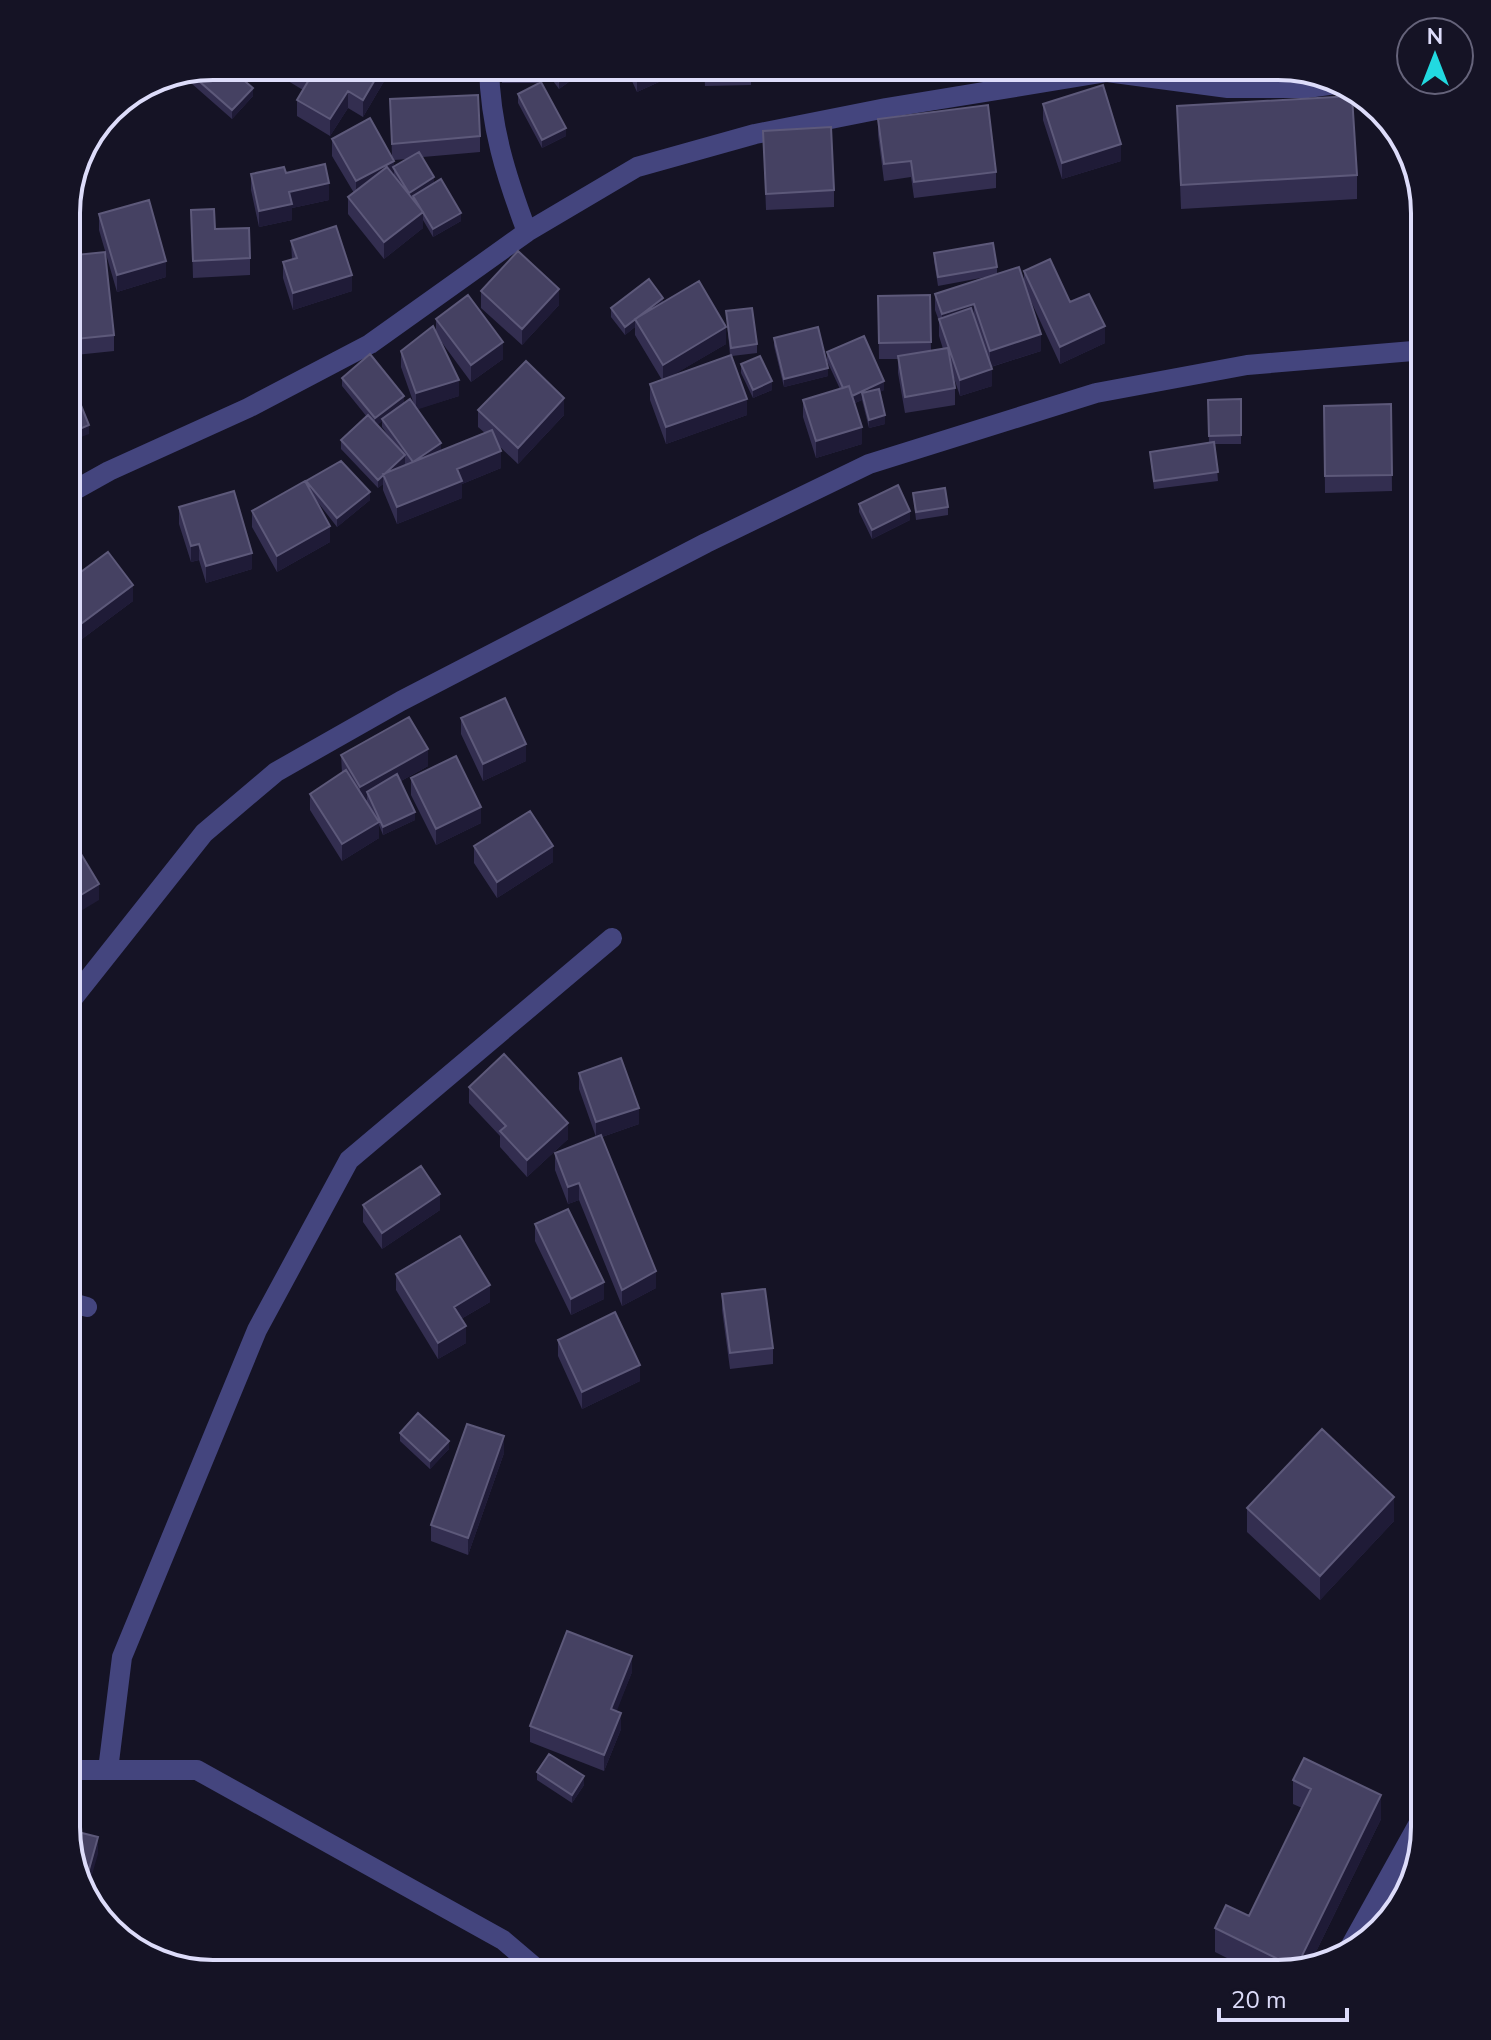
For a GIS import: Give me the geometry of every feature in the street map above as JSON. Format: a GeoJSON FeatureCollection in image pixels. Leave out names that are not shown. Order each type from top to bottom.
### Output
{"type":"FeatureCollection","features":[{"type":"Feature","properties":{"kind":"street"},"geometry":{"type":"LineString","coordinates":[[489,80],[503,167],[527,232]]}},
{"type":"Feature","properties":{"kind":"street"},"geometry":{"type":"LineString","coordinates":[[80,487],[248,408],[370,344],[527,232],[637,167],[755,134],[1044,80]]}},
{"type":"Feature","properties":{"kind":"street"},"geometry":{"type":"LineString","coordinates":[[1177,80],[1228,88],[1318,86]]}},
{"type":"Feature","properties":{"kind":"street"},"geometry":{"type":"LineString","coordinates":[[80,989],[204,833],[276,772],[401,701],[746,523],[869,464],[1096,393],[1247,365],[1411,351]]}},
{"type":"Feature","properties":{"kind":"street"},"geometry":{"type":"LineString","coordinates":[[108,1770],[122,1657],[257,1330],[349,1160],[612,938]]}},
{"type":"Feature","properties":{"kind":"street"},"geometry":{"type":"LineString","coordinates":[[80,1305],[87,1307]]}},
{"type":"Feature","properties":{"kind":"street"},"geometry":{"type":"LineString","coordinates":[[80,1770],[197,1770],[503,1940],[527,1960]]}},
{"type":"Feature","properties":{"kind":"street"},"geometry":{"type":"LineString","coordinates":[[1358,1933],[1410,1838]]}},
{"type":"Feature","properties":{"kind":"building"},"geometry":{"type":"Polygon","coordinates":[[[244,80],[253,88],[232,110],[200,82],[244,80]]]}},
{"type":"Feature","properties":{"kind":"building"},"geometry":{"type":"Polygon","coordinates":[[[309,80],[375,80],[363,100],[348,91],[330,119],[297,100],[309,80]]]}},
{"type":"Feature","properties":{"kind":"building"},"geometry":{"type":"Polygon","coordinates":[[[541,82],[566,128],[542,140],[518,94],[541,82]]]}},
{"type":"Feature","properties":{"kind":"building"},"geometry":{"type":"Polygon","coordinates":[[[1103,85],[1121,144],[1062,163],[1043,104],[1103,85]]]}},
{"type":"Feature","properties":{"kind":"building"},"geometry":{"type":"Polygon","coordinates":[[[478,95],[480,136],[392,144],[390,99],[478,95]]]}},
{"type":"Feature","properties":{"kind":"building"},"geometry":{"type":"Polygon","coordinates":[[[1342,97],[1352,102],[1357,175],[1181,185],[1177,106],[1342,97]]]}},
{"type":"Feature","properties":{"kind":"building"},"geometry":{"type":"Polygon","coordinates":[[[988,105],[996,172],[914,182],[911,161],[884,164],[878,119],[988,105]]]}},
{"type":"Feature","properties":{"kind":"building"},"geometry":{"type":"Polygon","coordinates":[[[370,118],[394,161],[356,181],[332,139],[370,118]]]}},
{"type":"Feature","properties":{"kind":"building"},"geometry":{"type":"Polygon","coordinates":[[[831,127],[834,190],[766,194],[763,131],[831,127]]]}},
{"type":"Feature","properties":{"kind":"building"},"geometry":{"type":"Polygon","coordinates":[[[419,152],[434,177],[409,193],[393,167],[419,152]]]}},
{"type":"Feature","properties":{"kind":"building"},"geometry":{"type":"Polygon","coordinates":[[[325,164],[329,183],[289,192],[292,204],[259,211],[251,174],[284,167],[286,173],[325,164]]]}},
{"type":"Feature","properties":{"kind":"building"},"geometry":{"type":"Polygon","coordinates":[[[387,167],[423,212],[384,242],[348,197],[387,167]]]}},
{"type":"Feature","properties":{"kind":"building"},"geometry":{"type":"Polygon","coordinates":[[[441,179],[461,213],[433,229],[413,196],[441,179]]]}},
{"type":"Feature","properties":{"kind":"building"},"geometry":{"type":"Polygon","coordinates":[[[149,200],[166,261],[117,275],[99,214],[149,200]]]}},
{"type":"Feature","properties":{"kind":"building"},"geometry":{"type":"Polygon","coordinates":[[[214,209],[215,229],[249,228],[250,258],[193,261],[191,210],[214,209]]]}},
{"type":"Feature","properties":{"kind":"building"},"geometry":{"type":"Polygon","coordinates":[[[336,226],[352,275],[293,293],[283,262],[297,258],[291,241],[336,226]]]}},
{"type":"Feature","properties":{"kind":"building"},"geometry":{"type":"Polygon","coordinates":[[[993,243],[997,267],[938,277],[934,253],[993,243]]]}},
{"type":"Feature","properties":{"kind":"building"},"geometry":{"type":"Polygon","coordinates":[[[518,251],[559,289],[522,329],[481,291],[518,251]]]}},
{"type":"Feature","properties":{"kind":"building"},"geometry":{"type":"Polygon","coordinates":[[[105,252],[114,335],[80,339],[80,255],[105,252]]]}},
{"type":"Feature","properties":{"kind":"building"},"geometry":{"type":"Polygon","coordinates":[[[1050,259],[1070,302],[1089,294],[1105,326],[1060,347],[1024,271],[1050,259]]]}},
{"type":"Feature","properties":{"kind":"building"},"geometry":{"type":"Polygon","coordinates":[[[1019,267],[1041,334],[990,351],[974,304],[942,314],[935,294],[1019,267]]]}},
{"type":"Feature","properties":{"kind":"building"},"geometry":{"type":"Polygon","coordinates":[[[649,279],[663,298],[625,327],[611,308],[649,279]]]}},
{"type":"Feature","properties":{"kind":"building"},"geometry":{"type":"Polygon","coordinates":[[[699,281],[726,327],[663,365],[635,319],[699,281]]]}},
{"type":"Feature","properties":{"kind":"building"},"geometry":{"type":"Polygon","coordinates":[[[468,295],[503,342],[471,365],[436,319],[468,295]]]}},
{"type":"Feature","properties":{"kind":"building"},"geometry":{"type":"Polygon","coordinates":[[[930,295],[931,342],[879,343],[878,296],[930,295]]]}},
{"type":"Feature","properties":{"kind":"building"},"geometry":{"type":"Polygon","coordinates":[[[752,308],[757,344],[731,348],[726,311],[752,308]]]}},
{"type":"Feature","properties":{"kind":"building"},"geometry":{"type":"Polygon","coordinates":[[[971,308],[992,369],[960,380],[939,319],[971,308]]]}},
{"type":"Feature","properties":{"kind":"building"},"geometry":{"type":"Polygon","coordinates":[[[433,326],[459,380],[416,393],[401,351],[433,326]]]}},
{"type":"Feature","properties":{"kind":"building"},"geometry":{"type":"Polygon","coordinates":[[[818,327],[828,368],[784,379],[774,338],[818,327]]]}},
{"type":"Feature","properties":{"kind":"building"},"geometry":{"type":"Polygon","coordinates":[[[864,336],[884,381],[852,396],[849,386],[843,388],[827,352],[864,336]]]}},
{"type":"Feature","properties":{"kind":"building"},"geometry":{"type":"Polygon","coordinates":[[[948,348],[955,388],[905,397],[898,356],[948,348]]]}},
{"type":"Feature","properties":{"kind":"building"},"geometry":{"type":"Polygon","coordinates":[[[370,354],[404,396],[375,418],[342,378],[370,354]]]}},
{"type":"Feature","properties":{"kind":"building"},"geometry":{"type":"Polygon","coordinates":[[[731,355],[747,399],[666,427],[650,384],[731,355]]]}},
{"type":"Feature","properties":{"kind":"building"},"geometry":{"type":"Polygon","coordinates":[[[760,356],[772,381],[753,390],[741,364],[760,356]]]}},
{"type":"Feature","properties":{"kind":"building"},"geometry":{"type":"Polygon","coordinates":[[[526,361],[564,398],[518,448],[478,410],[526,361]]]}},
{"type":"Feature","properties":{"kind":"building"},"geometry":{"type":"Polygon","coordinates":[[[849,386],[862,427],[816,441],[803,400],[849,386]]]}},
{"type":"Feature","properties":{"kind":"building"},"geometry":{"type":"Polygon","coordinates":[[[879,389],[885,415],[869,420],[862,393],[879,389]]]}},
{"type":"Feature","properties":{"kind":"building"},"geometry":{"type":"Polygon","coordinates":[[[410,399],[441,443],[413,462],[382,419],[410,399]]]}},
{"type":"Feature","properties":{"kind":"building"},"geometry":{"type":"Polygon","coordinates":[[[1241,399],[1241,435],[1209,436],[1208,400],[1241,399]]]}},
{"type":"Feature","properties":{"kind":"building"},"geometry":{"type":"Polygon","coordinates":[[[80,403],[89,425],[80,429],[80,403]]]}},
{"type":"Feature","properties":{"kind":"building"},"geometry":{"type":"Polygon","coordinates":[[[1391,404],[1392,475],[1325,476],[1324,406],[1391,404]]]}},
{"type":"Feature","properties":{"kind":"building"},"geometry":{"type":"Polygon","coordinates":[[[368,415],[405,455],[378,480],[341,440],[368,415]]]}},
{"type":"Feature","properties":{"kind":"building"},"geometry":{"type":"Polygon","coordinates":[[[492,430],[501,451],[457,469],[462,481],[397,507],[383,474],[492,430]]]}},
{"type":"Feature","properties":{"kind":"building"},"geometry":{"type":"Polygon","coordinates":[[[1214,442],[1218,472],[1154,481],[1150,452],[1214,442]]]}},
{"type":"Feature","properties":{"kind":"building"},"geometry":{"type":"Polygon","coordinates":[[[341,461],[370,492],[337,518],[306,481],[341,461]]]}},
{"type":"Feature","properties":{"kind":"building"},"geometry":{"type":"Polygon","coordinates":[[[305,481],[330,526],[277,556],[252,511],[305,481]]]}},
{"type":"Feature","properties":{"kind":"building"},"geometry":{"type":"Polygon","coordinates":[[[898,485],[910,511],[872,530],[859,504],[898,485]]]}},
{"type":"Feature","properties":{"kind":"building"},"geometry":{"type":"Polygon","coordinates":[[[945,488],[948,507],[916,512],[913,493],[945,488]]]}},
{"type":"Feature","properties":{"kind":"building"},"geometry":{"type":"Polygon","coordinates":[[[234,491],[252,553],[206,566],[199,544],[191,546],[179,507],[234,491]]]}},
{"type":"Feature","properties":{"kind":"building"},"geometry":{"type":"Polygon","coordinates":[[[108,552],[133,585],[80,625],[80,573],[108,552]]]}},
{"type":"Feature","properties":{"kind":"building"},"geometry":{"type":"Polygon","coordinates":[[[505,698],[526,744],[483,764],[461,718],[505,698]]]}},
{"type":"Feature","properties":{"kind":"building"},"geometry":{"type":"Polygon","coordinates":[[[409,717],[428,749],[360,787],[341,755],[409,717]]]}},
{"type":"Feature","properties":{"kind":"building"},"geometry":{"type":"Polygon","coordinates":[[[456,756],[481,807],[436,829],[411,778],[456,756]]]}},
{"type":"Feature","properties":{"kind":"building"},"geometry":{"type":"Polygon","coordinates":[[[346,770],[379,822],[342,844],[310,794],[346,770]]]}},
{"type":"Feature","properties":{"kind":"building"},"geometry":{"type":"Polygon","coordinates":[[[397,774],[415,812],[383,827],[367,792],[397,774]]]}},
{"type":"Feature","properties":{"kind":"building"},"geometry":{"type":"Polygon","coordinates":[[[530,811],[553,846],[497,882],[474,846],[530,811]]]}},
{"type":"Feature","properties":{"kind":"building"},"geometry":{"type":"Polygon","coordinates":[[[80,852],[99,884],[80,896],[80,852]]]}},
{"type":"Feature","properties":{"kind":"building"},"geometry":{"type":"Polygon","coordinates":[[[504,1054],[568,1123],[527,1160],[500,1131],[506,1126],[469,1087],[504,1054]]]}},
{"type":"Feature","properties":{"kind":"building"},"geometry":{"type":"Polygon","coordinates":[[[621,1058],[639,1108],[596,1122],[579,1073],[621,1058]]]}},
{"type":"Feature","properties":{"kind":"building"},"geometry":{"type":"Polygon","coordinates":[[[601,1135],[656,1271],[622,1290],[579,1183],[568,1187],[555,1153],[601,1135]]]}},
{"type":"Feature","properties":{"kind":"building"},"geometry":{"type":"Polygon","coordinates":[[[421,1166],[440,1194],[382,1233],[363,1205],[421,1166]]]}},
{"type":"Feature","properties":{"kind":"building"},"geometry":{"type":"Polygon","coordinates":[[[568,1209],[604,1282],[571,1299],[535,1224],[568,1209]]]}},
{"type":"Feature","properties":{"kind":"building"},"geometry":{"type":"Polygon","coordinates":[[[460,1236],[490,1285],[454,1307],[466,1326],[438,1343],[396,1274],[460,1236]]]}},
{"type":"Feature","properties":{"kind":"building"},"geometry":{"type":"Polygon","coordinates":[[[765,1289],[773,1348],[730,1353],[722,1294],[765,1289]]]}},
{"type":"Feature","properties":{"kind":"building"},"geometry":{"type":"Polygon","coordinates":[[[615,1312],[640,1365],[582,1392],[558,1340],[615,1312]]]}},
{"type":"Feature","properties":{"kind":"building"},"geometry":{"type":"Polygon","coordinates":[[[418,1413],[449,1441],[430,1461],[400,1433],[418,1413]]]}},
{"type":"Feature","properties":{"kind":"building"},"geometry":{"type":"Polygon","coordinates":[[[467,1424],[504,1436],[468,1538],[431,1525],[467,1424]]]}},
{"type":"Feature","properties":{"kind":"building"},"geometry":{"type":"Polygon","coordinates":[[[1322,1429],[1394,1497],[1320,1576],[1247,1508],[1322,1429]]]}},
{"type":"Feature","properties":{"kind":"building"},"geometry":{"type":"Polygon","coordinates":[[[567,1631],[632,1656],[611,1709],[621,1713],[604,1755],[530,1726],[567,1631]]]}},
{"type":"Feature","properties":{"kind":"building"},"geometry":{"type":"Polygon","coordinates":[[[549,1754],[584,1776],[572,1795],[537,1772],[549,1754]]]}},
{"type":"Feature","properties":{"kind":"building"},"geometry":{"type":"Polygon","coordinates":[[[1304,1758],[1381,1795],[1301,1958],[1280,1960],[1215,1928],[1226,1905],[1249,1916],[1311,1789],[1293,1780],[1304,1758]]]}},
{"type":"Feature","properties":{"kind":"building"},"geometry":{"type":"Polygon","coordinates":[[[80,1833],[98,1837],[88,1872],[80,1833]]]}}]}
